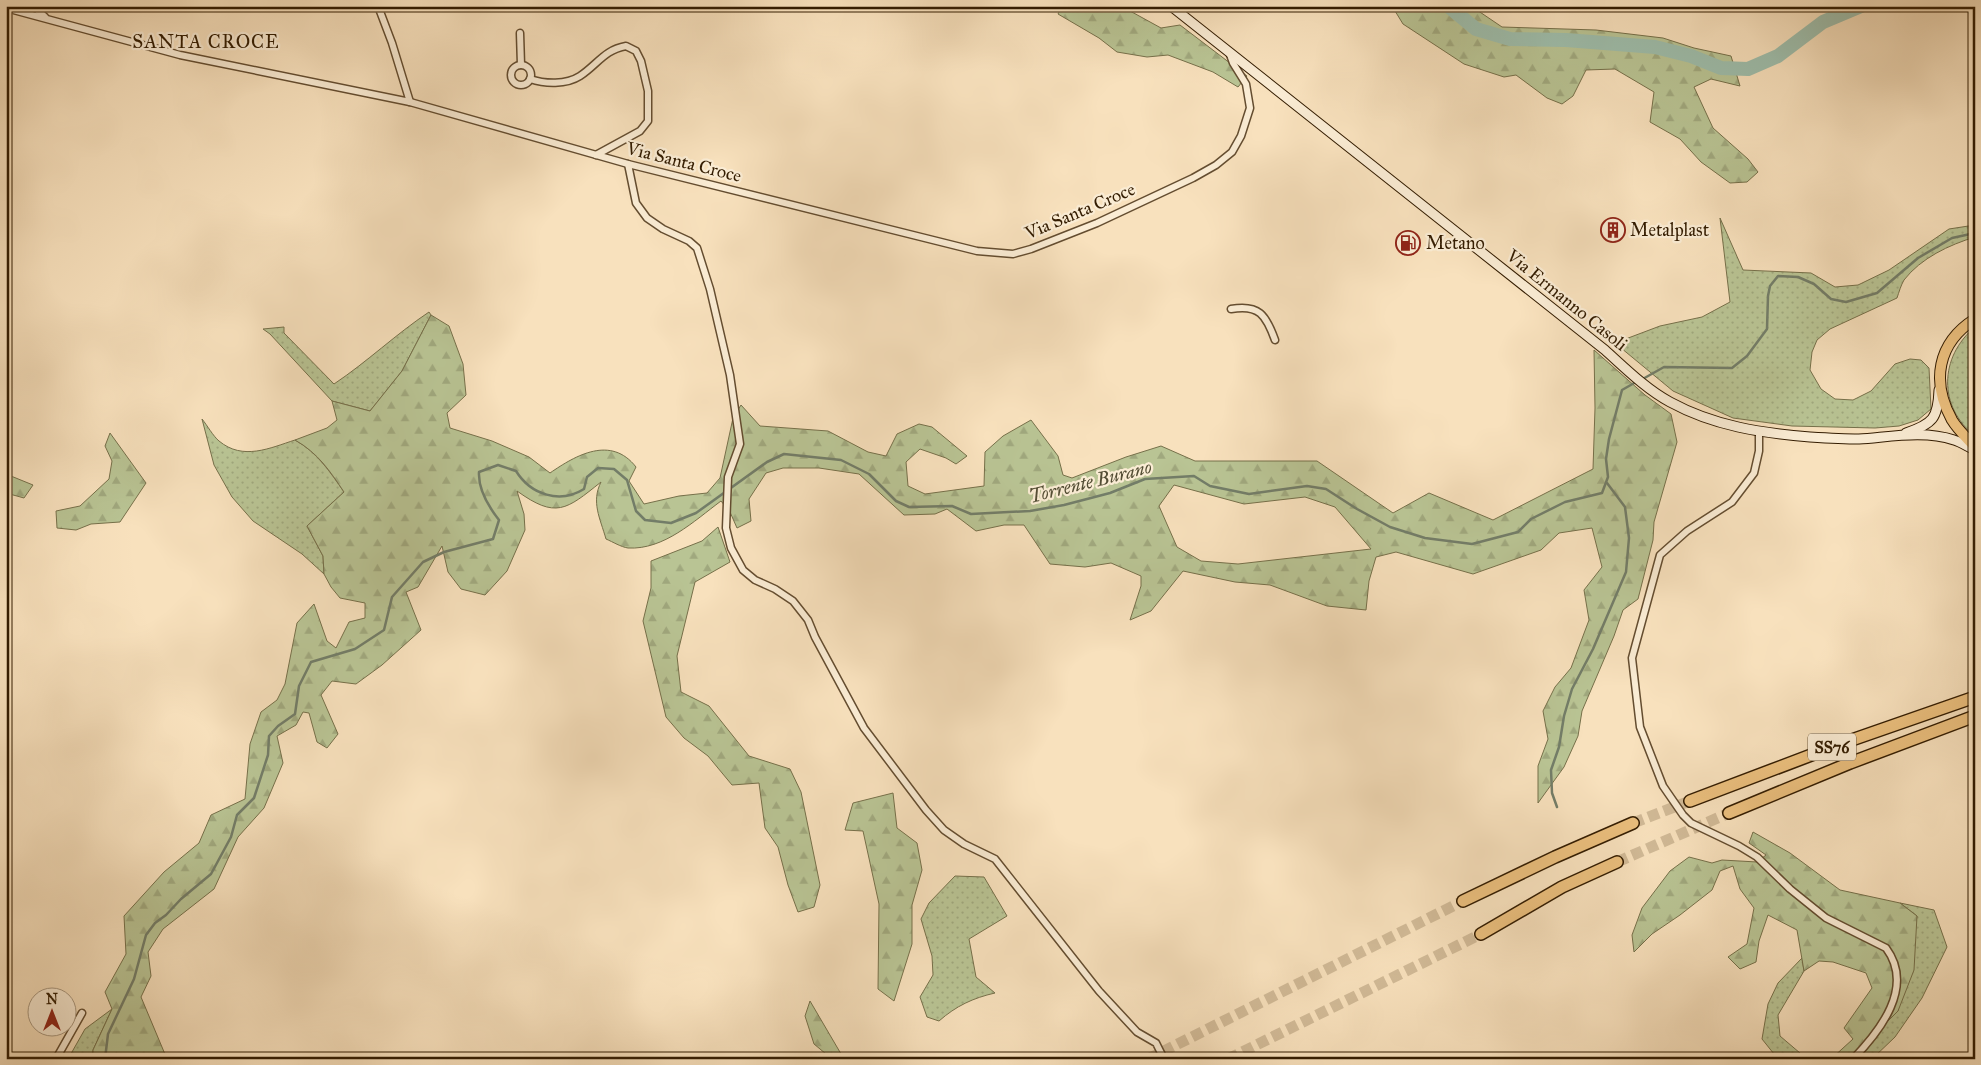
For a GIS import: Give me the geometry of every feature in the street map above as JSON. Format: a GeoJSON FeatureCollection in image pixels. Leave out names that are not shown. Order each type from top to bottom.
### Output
{"type":"FeatureCollection","features":[{"type":"Feature","properties":{"kind":"highway","name":"SS76"},"geometry":{"type":"LineString","coordinates":[[1690,801],[1843,743],[1975,697]]}},
{"type":"Feature","properties":{"kind":"highway","name":"SS76"},"geometry":{"type":"LineString","coordinates":[[1729,813],[1850,763],[1975,716]]}},
{"type":"Feature","properties":{"kind":"highway"},"geometry":{"type":"LineString","coordinates":[[1463,901],[1632,823]]}},
{"type":"Feature","properties":{"kind":"highway"},"geometry":{"type":"LineString","coordinates":[[1481,934],[1562,887],[1617,862]]}},
{"type":"Feature","properties":{"kind":"main road","name":"Via Ermanno Casoli"},"geometry":{"type":"LineString","coordinates":[[1171,6],[1605,350],[1646,386],[1670,402],[1737,428],[1759,432],[1858,439],[1899,435],[1933,436],[1951,439],[1975,448]]}},
{"type":"Feature","properties":{"kind":"main road","name":"Via Ermanno Casoli"},"geometry":{"type":"LineString","coordinates":[[1975,318],[1957,333],[1947,348],[1939,372],[1946,406],[1953,422],[1975,448]]}},
{"type":"Feature","properties":{"kind":"main road","name":"Via Ermanno Casoli"},"geometry":{"type":"LineString","coordinates":[[1899,435],[1924,427],[1934,419],[1938,405],[1940,382]]}},
{"type":"Feature","properties":{"kind":"street"},"geometry":{"type":"LineString","coordinates":[[33,6],[48,19]]}},
{"type":"Feature","properties":{"kind":"street"},"geometry":{"type":"LineString","coordinates":[[378,6],[392,43],[410,102]]}},
{"type":"Feature","properties":{"kind":"street","name":"Via Santa Croce"},"geometry":{"type":"LineString","coordinates":[[6,8],[180,55],[410,102],[628,164],[977,251],[1013,254],[1031,250],[1097,223],[1193,178],[1216,165],[1232,152],[1241,136],[1250,108],[1246,84],[1233,64],[1228,50]]}},
{"type":"Feature","properties":{"kind":"street"},"geometry":{"type":"LineString","coordinates":[[520,33],[521,65]]}},
{"type":"Feature","properties":{"kind":"street"},"geometry":{"type":"LineString","coordinates":[[530,79],[529,69],[521,65],[515,67],[512,72],[514,81],[522,84],[530,79],[540,82],[562,82],[580,77],[602,56],[618,47],[626,46],[636,51],[641,61],[648,91],[648,120],[640,131],[596,155]]}},
{"type":"Feature","properties":{"kind":"street"},"geometry":{"type":"LineString","coordinates":[[397,99],[406,89]]}},
{"type":"Feature","properties":{"kind":"street"},"geometry":{"type":"LineString","coordinates":[[628,164],[636,203],[647,218],[663,229],[689,241],[697,248],[710,289],[730,375],[740,444],[728,478],[726,528],[731,548],[743,570],[755,580],[775,589],[793,601],[808,620],[815,637],[864,728],[926,810],[944,830],[964,844],[994,859],[1099,991],[1137,1032],[1156,1043],[1164,1059]]}},
{"type":"Feature","properties":{"kind":"street"},"geometry":{"type":"LineString","coordinates":[[1231,309],[1254,308],[1268,321],[1275,340]]}},
{"type":"Feature","properties":{"kind":"street"},"geometry":{"type":"LineString","coordinates":[[1759,432],[1759,451],[1754,473],[1732,502],[1687,531],[1660,555],[1632,658],[1640,727],[1663,786],[1691,824],[1739,846],[1757,857],[1790,889],[1826,918],[1886,948],[1892,957],[1897,978],[1896,995],[1884,1022],[1871,1041],[1853,1059]]}},
{"type":"Feature","properties":{"kind":"street"},"geometry":{"type":"LineString","coordinates":[[56,1059],[82,1013]]}},
{"type":"Feature","properties":{"kind":"green space"},"geometry":{"type":"Polygon","coordinates":[[[1062,6],[1121,6],[1161,28],[1180,25],[1247,76],[1238,87],[1213,72],[1168,55],[1147,57],[1117,52],[1099,38],[1058,14],[1062,6]]]}},
{"type":"Feature","properties":{"kind":"green space"},"geometry":{"type":"Polygon","coordinates":[[[1392,6],[1471,6],[1502,27],[1596,30],[1663,38],[1694,48],[1731,56],[1740,86],[1711,79],[1694,87],[1713,128],[1748,159],[1758,172],[1747,182],[1730,183],[1701,162],[1680,139],[1650,122],[1654,92],[1615,69],[1586,70],[1573,96],[1562,104],[1547,98],[1516,75],[1504,77],[1464,64],[1403,24],[1392,6]]]}},
{"type":"Feature","properties":{"kind":"green space"},"geometry":{"type":"Polygon","coordinates":[[[1720,218],[1743,270],[1811,273],[1835,287],[1858,285],[1889,270],[1949,229],[1975,225],[1975,237],[1936,253],[1911,272],[1904,280],[1897,298],[1830,329],[1817,340],[1812,352],[1810,370],[1821,389],[1835,399],[1853,400],[1871,391],[1895,364],[1910,359],[1921,360],[1929,368],[1931,409],[1918,420],[1899,426],[1875,428],[1792,426],[1733,418],[1673,391],[1615,343],[1660,326],[1702,317],[1730,302],[1720,218]]]}},
{"type":"Feature","properties":{"kind":"green space"},"geometry":{"type":"Polygon","coordinates":[[[429,312],[431,315],[402,371],[370,411],[332,401],[270,334],[263,329],[284,327],[284,333],[334,384],[429,312]]]}},
{"type":"Feature","properties":{"kind":"green space"},"geometry":{"type":"Polygon","coordinates":[[[431,315],[449,326],[463,364],[466,395],[447,413],[450,428],[492,441],[529,457],[550,473],[571,460],[593,451],[605,450],[616,452],[626,457],[636,467],[629,481],[644,504],[679,496],[707,493],[720,478],[733,418],[741,405],[760,426],[828,431],[868,452],[886,456],[897,434],[919,424],[932,427],[967,456],[956,464],[946,458],[920,449],[906,462],[908,486],[925,494],[984,486],[985,452],[1003,436],[1031,420],[1058,456],[1063,475],[1072,478],[1161,446],[1195,461],[1317,461],[1393,513],[1429,493],[1493,520],[1593,469],[1594,350],[1645,395],[1671,414],[1677,442],[1654,522],[1653,540],[1638,599],[1623,610],[1582,711],[1578,736],[1564,767],[1538,803],[1538,766],[1548,739],[1543,711],[1555,687],[1571,668],[1589,620],[1584,590],[1602,567],[1592,528],[1559,533],[1541,550],[1473,574],[1396,552],[1376,557],[1369,581],[1366,610],[1327,606],[1270,585],[1235,582],[1183,571],[1151,611],[1130,620],[1141,586],[1141,576],[1111,563],[1085,567],[1050,564],[1024,525],[1004,525],[976,531],[947,509],[935,514],[904,515],[859,474],[819,468],[783,468],[766,473],[749,499],[751,521],[737,528],[730,512],[721,501],[678,533],[654,544],[628,548],[606,539],[597,503],[598,489],[601,482],[579,499],[560,508],[542,505],[530,500],[517,491],[524,514],[525,530],[507,571],[485,595],[461,589],[448,572],[442,546],[418,587],[406,592],[421,630],[382,665],[356,684],[332,681],[321,695],[338,734],[327,748],[317,742],[309,713],[303,712],[296,725],[277,736],[283,763],[264,808],[238,837],[214,889],[163,929],[148,952],[151,976],[141,997],[167,1059],[122,1059],[122,1056],[120,1059],[93,1059],[93,1050],[112,1009],[105,992],[126,954],[124,916],[164,872],[199,843],[211,815],[245,799],[250,744],[261,712],[277,700],[285,684],[297,623],[314,604],[327,641],[336,648],[349,622],[365,618],[365,603],[340,598],[331,587],[324,574],[323,556],[307,526],[344,492],[317,457],[295,440],[327,428],[337,420],[332,401],[370,411],[402,371],[431,315]],[[1174,485],[1159,506],[1177,547],[1201,561],[1238,564],[1371,549],[1335,507],[1305,497],[1244,504],[1174,485]]]}},
{"type":"Feature","properties":{"kind":"green space"},"geometry":{"type":"Polygon","coordinates":[[[1975,327],[1975,436],[1954,411],[1949,397],[1948,382],[1949,367],[1955,353],[1963,339],[1975,327]]]}},
{"type":"Feature","properties":{"kind":"green space"},"geometry":{"type":"Polygon","coordinates":[[[202,419],[217,439],[228,447],[247,452],[257,451],[295,440],[310,450],[328,470],[344,492],[307,526],[323,556],[324,574],[302,554],[253,521],[232,497],[214,465],[202,419]]]}},
{"type":"Feature","properties":{"kind":"green space"},"geometry":{"type":"Polygon","coordinates":[[[110,433],[146,483],[120,522],[91,524],[76,530],[57,528],[56,511],[80,506],[109,479],[112,461],[105,446],[110,433]]]}},
{"type":"Feature","properties":{"kind":"green space"},"geometry":{"type":"Polygon","coordinates":[[[6,474],[33,485],[24,498],[6,493],[6,474]]]}},
{"type":"Feature","properties":{"kind":"green space"},"geometry":{"type":"Polygon","coordinates":[[[718,527],[730,562],[695,582],[677,656],[681,692],[709,706],[749,756],[790,769],[801,792],[820,885],[814,907],[798,912],[788,885],[778,847],[765,828],[759,783],[732,785],[708,756],[684,738],[666,717],[643,621],[651,588],[651,561],[702,541],[718,527]]]}},
{"type":"Feature","properties":{"kind":"green space"},"geometry":{"type":"Polygon","coordinates":[[[893,793],[897,828],[917,843],[922,870],[912,905],[912,944],[894,1001],[878,989],[879,904],[863,831],[845,830],[853,803],[893,793]]]}},
{"type":"Feature","properties":{"kind":"green space"},"geometry":{"type":"Polygon","coordinates":[[[1753,832],[1790,853],[1840,890],[1900,903],[1917,916],[1914,970],[1898,1011],[1850,1059],[1831,1059],[1853,1039],[1844,1028],[1872,988],[1866,973],[1833,962],[1819,961],[1804,971],[1797,930],[1768,915],[1759,941],[1756,962],[1740,969],[1728,957],[1747,944],[1754,908],[1740,889],[1733,866],[1720,871],[1712,890],[1652,934],[1634,952],[1632,935],[1642,908],[1670,871],[1689,857],[1712,863],[1722,860],[1757,862],[1766,855],[1749,843],[1753,832]]]}},
{"type":"Feature","properties":{"kind":"green space"},"geometry":{"type":"Polygon","coordinates":[[[955,876],[984,877],[1007,916],[969,939],[976,977],[995,993],[965,1003],[939,1021],[927,1017],[920,997],[933,975],[932,956],[921,919],[929,903],[955,876]]]}},
{"type":"Feature","properties":{"kind":"green space"},"geometry":{"type":"Polygon","coordinates":[[[1900,903],[1934,910],[1947,947],[1922,998],[1895,1037],[1872,1059],[1850,1059],[1898,1011],[1917,916],[1900,903]]]}},
{"type":"Feature","properties":{"kind":"green space"},"geometry":{"type":"Polygon","coordinates":[[[1802,958],[1804,971],[1778,1015],[1780,1036],[1807,1059],[1778,1059],[1762,1039],[1768,1004],[1778,983],[1802,958]]]}},
{"type":"Feature","properties":{"kind":"green space"},"geometry":{"type":"Polygon","coordinates":[[[810,1001],[844,1059],[832,1059],[814,1044],[805,1016],[810,1001]]]}},
{"type":"Feature","properties":{"kind":"green space"},"geometry":{"type":"Polygon","coordinates":[[[112,1009],[93,1050],[93,1059],[68,1059],[85,1029],[112,1009]]]}},
{"type":"Feature","properties":{"kind":"waterway"},"geometry":{"type":"LineString","coordinates":[[1448,6],[1476,29],[1510,39],[1566,40],[1655,47],[1691,56],[1721,68],[1748,69],[1778,56],[1823,22],[1861,6]]}},
{"type":"Feature","properties":{"kind":"waterway"},"geometry":{"type":"LineString","coordinates":[[1972,6],[1975,11]]}},
{"type":"Feature","properties":{"kind":"waterway","name":"Torrente Burano"},"geometry":{"type":"LineString","coordinates":[[1641,380],[1664,367],[1732,368],[1747,356],[1767,329],[1770,286],[1778,276],[1798,277],[1814,284],[1831,299],[1846,302],[1877,293],[1918,258],[1952,238],[1975,233]]}},
{"type":"Feature","properties":{"kind":"waterway","name":"Torrente Burano"},"geometry":{"type":"LineString","coordinates":[[105,1059],[108,1034],[134,979],[146,935],[155,923],[211,874],[231,837],[237,815],[254,798],[268,755],[269,736],[278,726],[295,714],[299,686],[311,662],[355,649],[384,630],[392,597],[423,562],[444,552],[493,539],[499,520],[484,498],[479,472],[498,465],[516,471],[522,479],[538,491],[547,495],[565,496],[575,494],[584,489],[587,477],[598,468],[614,469],[627,480],[636,511],[645,520],[671,523],[696,513],[767,462],[784,454],[841,460],[869,474],[896,501],[909,507],[952,506],[971,514],[1030,511],[1064,505],[1110,493],[1145,479],[1194,476],[1210,486],[1249,494],[1307,486],[1326,489],[1390,527],[1425,538],[1472,544],[1518,532],[1531,519],[1565,502],[1602,493],[1608,477],[1606,459],[1609,439],[1622,390],[1636,382]]}},
{"type":"Feature","properties":{"kind":"waterway"},"geometry":{"type":"LineString","coordinates":[[1557,807],[1552,793],[1551,770],[1559,747],[1564,716],[1572,689],[1593,649],[1626,572],[1629,538],[1625,507],[1607,483]]}},
{"type":"Feature","properties":{"kind":"tunnel"},"geometry":{"type":"LineString","coordinates":[[1633,823],[1690,801]]}},
{"type":"Feature","properties":{"kind":"tunnel"},"geometry":{"type":"LineString","coordinates":[[1617,862],[1729,813]]}},
{"type":"Feature","properties":{"kind":"tunnel"},"geometry":{"type":"LineString","coordinates":[[1148,1059],[1463,901]]}},
{"type":"Feature","properties":{"kind":"tunnel"},"geometry":{"type":"LineString","coordinates":[[1228,1059],[1481,934]]}},
{"type":"Feature","properties":{"kind":"place","name":"Metalplast"},"geometry":{"type":"Point","coordinates":[1613,230]}},
{"type":"Feature","properties":{"kind":"place","name":"Metano"},"geometry":{"type":"Point","coordinates":[1408,243]}},
{"type":"Feature","properties":{"kind":"district","name":"SANTA CROCE"},"geometry":{"type":"Point","coordinates":[206,41]}}]}
